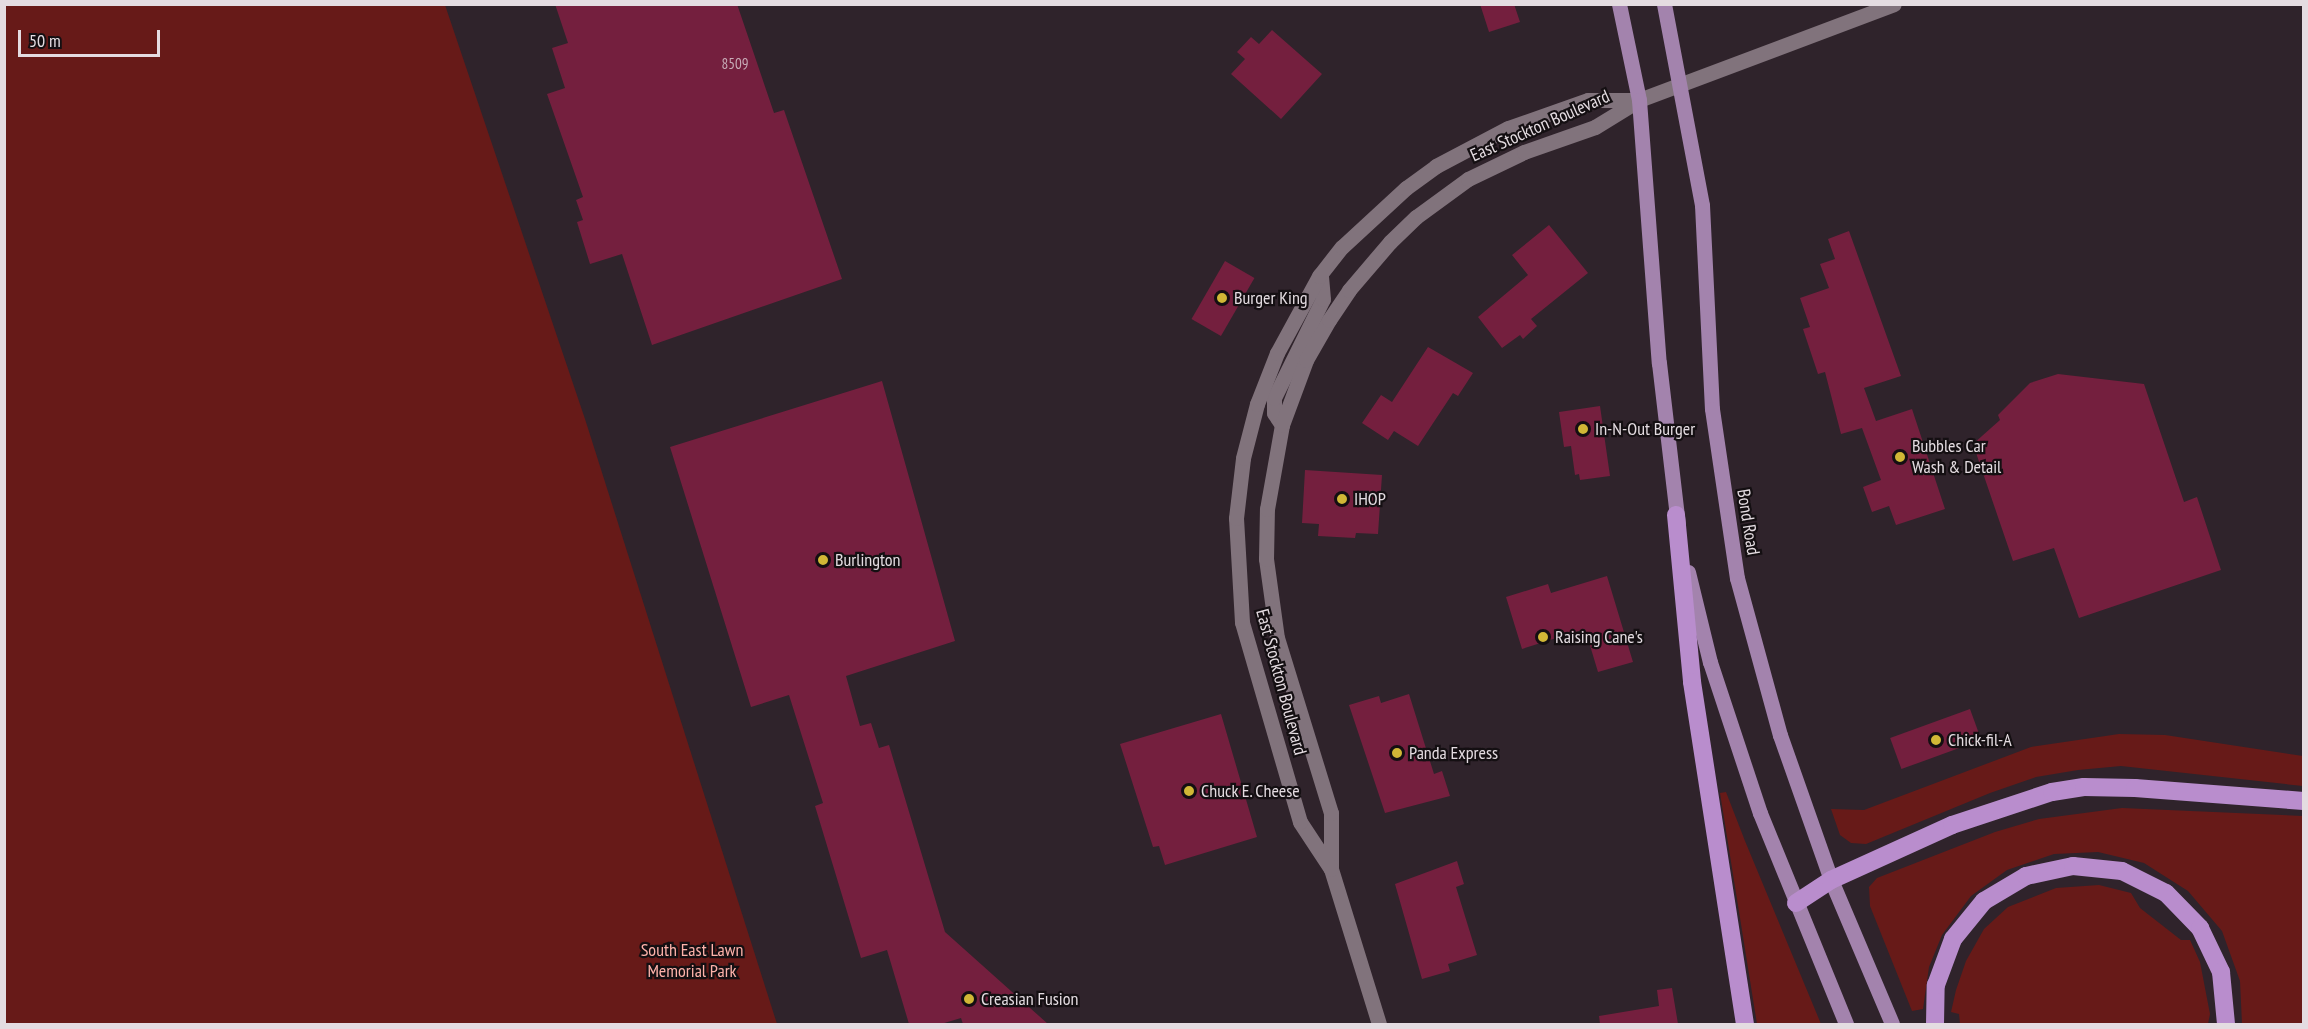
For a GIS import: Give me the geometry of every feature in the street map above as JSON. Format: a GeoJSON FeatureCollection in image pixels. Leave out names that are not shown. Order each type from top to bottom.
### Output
{"type":"FeatureCollection","features":[{"type":"Feature","properties":{"kind":"highway"},"geometry":{"type":"LineString","coordinates":[[1676,515],[1691,671],[1745,1024]]}},
{"type":"Feature","properties":{"kind":"highway"},"geometry":{"type":"LineString","coordinates":[[1796,903],[1831,880],[1952,825],[2052,792],[2084,787],[2135,788],[2304,801]]}},
{"type":"Feature","properties":{"kind":"highway"},"geometry":{"type":"LineString","coordinates":[[1935,1024],[1936,985],[1953,939],[1984,901],[2026,876],[2073,866],[2122,871],[2166,893],[2200,927],[2221,972],[2226,1024]]}},
{"type":"Feature","properties":{"kind":"main road"},"geometry":{"type":"LineString","coordinates":[[1618,4],[1639,100],[1659,363],[1676,515],[1713,673],[1760,813],[1846,1024]]}},
{"type":"Feature","properties":{"kind":"main road","name":"Bond Road"},"geometry":{"type":"LineString","coordinates":[[1664,4],[1702,206],[1712,409],[1737,578],[1780,735],[1831,880],[1892,1024]]}},
{"type":"Feature","properties":{"kind":"street","name":"East Stockton Boulevard"},"geometry":{"type":"LineString","coordinates":[[1331,869],[1331,813],[1277,638],[1270,602],[1267,509],[1282,424],[1306,360],[1329,320],[1372,261],[1416,217],[1450,191],[1494,165],[1594,127],[1639,100],[1894,4]]}},
{"type":"Feature","properties":{"kind":"street","name":"East Stockton Boulevard"},"geometry":{"type":"LineString","coordinates":[[1378,1024],[1331,869],[1300,822],[1252,663],[1238,591],[1236,518],[1243,458],[1257,404],[1277,353],[1321,274],[1342,248],[1406,188],[1471,146],[1508,128],[1588,100],[1639,100]]}},
{"type":"Feature","properties":{"kind":"street"},"geometry":{"type":"LineString","coordinates":[[1282,424],[1274,413],[1274,398],[1323,299],[1321,274]]}},
{"type":"Feature","properties":{"kind":"green space","name":"South East Lawn Memorial Park"},"geometry":{"type":"Polygon","coordinates":[[[5,4],[445,5],[585,419],[777,1024],[5,1024],[5,4]]]}},
{"type":"Feature","properties":{"kind":"green space"},"geometry":{"type":"Polygon","coordinates":[[[2119,734],[2165,735],[2303,756],[2303,786],[2121,766],[2078,770],[2036,777],[1990,793],[1866,844],[1851,843],[1840,835],[1831,809],[1864,810],[2031,747],[2119,734]]]}},
{"type":"Feature","properties":{"kind":"green space"},"geometry":{"type":"Polygon","coordinates":[[[1726,792],[1821,1024],[1757,1024],[1720,793],[1726,792]]]}},
{"type":"Feature","properties":{"kind":"green space"},"geometry":{"type":"Polygon","coordinates":[[[2122,808],[2303,816],[2303,1024],[2242,1024],[2240,981],[2222,931],[2188,891],[2144,863],[2098,852],[2054,854],[2007,870],[1971,896],[1942,935],[1929,967],[1923,1009],[1912,1011],[1870,906],[1869,887],[1877,878],[1995,832],[2039,819],[2122,808]]]}},
{"type":"Feature","properties":{"kind":"green space"},"geometry":{"type":"Polygon","coordinates":[[[2099,885],[2131,893],[2140,908],[2181,940],[2190,940],[2200,962],[2210,1014],[2208,1024],[1960,1024],[1959,1014],[1951,1012],[1956,990],[1966,961],[1984,929],[2008,907],[2056,888],[2099,885]]]}},
{"type":"Feature","properties":{"kind":"building"},"geometry":{"type":"Polygon","coordinates":[[[555,4],[737,4],[774,113],[784,110],[842,279],[652,345],[622,254],[590,264],[577,222],[583,220],[576,200],[583,197],[547,94],[565,88],[552,48],[568,43],[555,4]]]}},
{"type":"Feature","properties":{"kind":"building"},"geometry":{"type":"Polygon","coordinates":[[[1480,4],[1514,4],[1520,22],[1489,32],[1480,4]]]}},
{"type":"Feature","properties":{"kind":"building"},"geometry":{"type":"Polygon","coordinates":[[[1272,30],[1322,74],[1281,119],[1231,74],[1245,59],[1237,52],[1251,37],[1259,44],[1272,30]]]}},
{"type":"Feature","properties":{"kind":"building"},"geometry":{"type":"Polygon","coordinates":[[[1549,225],[1588,273],[1531,319],[1537,326],[1523,339],[1520,335],[1502,348],[1478,317],[1528,275],[1512,255],[1549,225]]]}},
{"type":"Feature","properties":{"kind":"building"},"geometry":{"type":"Polygon","coordinates":[[[1849,231],[1901,376],[1864,388],[1876,421],[1912,409],[1945,509],[1896,525],[1889,506],[1872,512],[1863,487],[1881,480],[1862,428],[1841,434],[1825,372],[1818,374],[1803,329],[1810,327],[1800,298],[1829,288],[1820,264],[1835,259],[1828,239],[1849,231]]]}},
{"type":"Feature","properties":{"kind":"building","name":"Burger King"},"geometry":{"type":"Polygon","coordinates":[[[1225,261],[1254,278],[1221,336],[1192,319],[1225,261]]]}},
{"type":"Feature","properties":{"kind":"building"},"geometry":{"type":"Polygon","coordinates":[[[1428,347],[1473,373],[1458,396],[1453,393],[1418,446],[1394,431],[1388,440],[1362,423],[1381,395],[1392,402],[1428,347]]]}},
{"type":"Feature","properties":{"kind":"building"},"geometry":{"type":"Polygon","coordinates":[[[2058,374],[2144,384],[2184,502],[2197,497],[2221,570],[2079,618],[2054,548],[2013,561],[1973,444],[2000,420],[1998,415],[2030,383],[2058,374]]]}},
{"type":"Feature","properties":{"kind":"building"},"geometry":{"type":"Polygon","coordinates":[[[882,381],[955,641],[846,676],[860,726],[871,723],[879,748],[889,745],[945,932],[1048,1024],[963,1024],[961,1018],[941,1024],[909,1024],[887,950],[861,958],[815,806],[823,803],[789,695],[751,707],[670,447],[882,381]]]}},
{"type":"Feature","properties":{"kind":"building","name":"In-N-Out Burger"},"geometry":{"type":"Polygon","coordinates":[[[1600,406],[1610,476],[1580,480],[1579,474],[1575,475],[1571,446],[1564,447],[1559,412],[1600,406]]]}},
{"type":"Feature","properties":{"kind":"building","name":"IHOP"},"geometry":{"type":"Polygon","coordinates":[[[1305,470],[1382,475],[1378,534],[1356,533],[1355,538],[1318,536],[1319,524],[1302,523],[1305,470]]]}},
{"type":"Feature","properties":{"kind":"building"},"geometry":{"type":"Polygon","coordinates":[[[1607,576],[1633,662],[1598,672],[1585,629],[1522,649],[1506,597],[1548,584],[1551,593],[1607,576]]]}},
{"type":"Feature","properties":{"kind":"building","name":"Panda Express"},"geometry":{"type":"Polygon","coordinates":[[[1409,694],[1434,774],[1442,771],[1450,796],[1385,813],[1349,705],[1379,696],[1381,703],[1409,694]]]}},
{"type":"Feature","properties":{"kind":"building","name":"Chick-fil-A"},"geometry":{"type":"Polygon","coordinates":[[[1970,709],[1981,740],[1901,769],[1890,738],[1970,709]]]}},
{"type":"Feature","properties":{"kind":"building","name":"Chuck E. Cheese"},"geometry":{"type":"Polygon","coordinates":[[[1221,714],[1257,837],[1165,865],[1159,846],[1153,847],[1120,744],[1221,714]]]}},
{"type":"Feature","properties":{"kind":"building"},"geometry":{"type":"Polygon","coordinates":[[[1457,861],[1464,884],[1456,887],[1477,955],[1448,964],[1450,971],[1422,979],[1395,884],[1457,861]]]}},
{"type":"Feature","properties":{"kind":"building"},"geometry":{"type":"Polygon","coordinates":[[[1672,988],[1678,1024],[1600,1024],[1599,1016],[1659,1006],[1657,990],[1672,988]]]}},
{"type":"Feature","properties":{"kind":"place","name":"Burger King"},"geometry":{"type":"Point","coordinates":[1222,298]}},
{"type":"Feature","properties":{"kind":"place","name":"In-N-Out Burger"},"geometry":{"type":"Point","coordinates":[1583,429]}},
{"type":"Feature","properties":{"kind":"place","name":"Bubbles Car Wash & Detail"},"geometry":{"type":"Point","coordinates":[1900,457]}},
{"type":"Feature","properties":{"kind":"place","name":"IHOP"},"geometry":{"type":"Point","coordinates":[1342,499]}},
{"type":"Feature","properties":{"kind":"place","name":"Burlington"},"geometry":{"type":"Point","coordinates":[823,560]}},
{"type":"Feature","properties":{"kind":"place","name":"Raising Cane's"},"geometry":{"type":"Point","coordinates":[1543,637]}},
{"type":"Feature","properties":{"kind":"place","name":"Chick-fil-A"},"geometry":{"type":"Point","coordinates":[1936,740]}},
{"type":"Feature","properties":{"kind":"place","name":"Panda Express"},"geometry":{"type":"Point","coordinates":[1397,753]}},
{"type":"Feature","properties":{"kind":"place","name":"Chuck E. Cheese"},"geometry":{"type":"Point","coordinates":[1189,791]}},
{"type":"Feature","properties":{"kind":"place","name":"Creasian Fusion"},"geometry":{"type":"Point","coordinates":[969,999]}}]}
